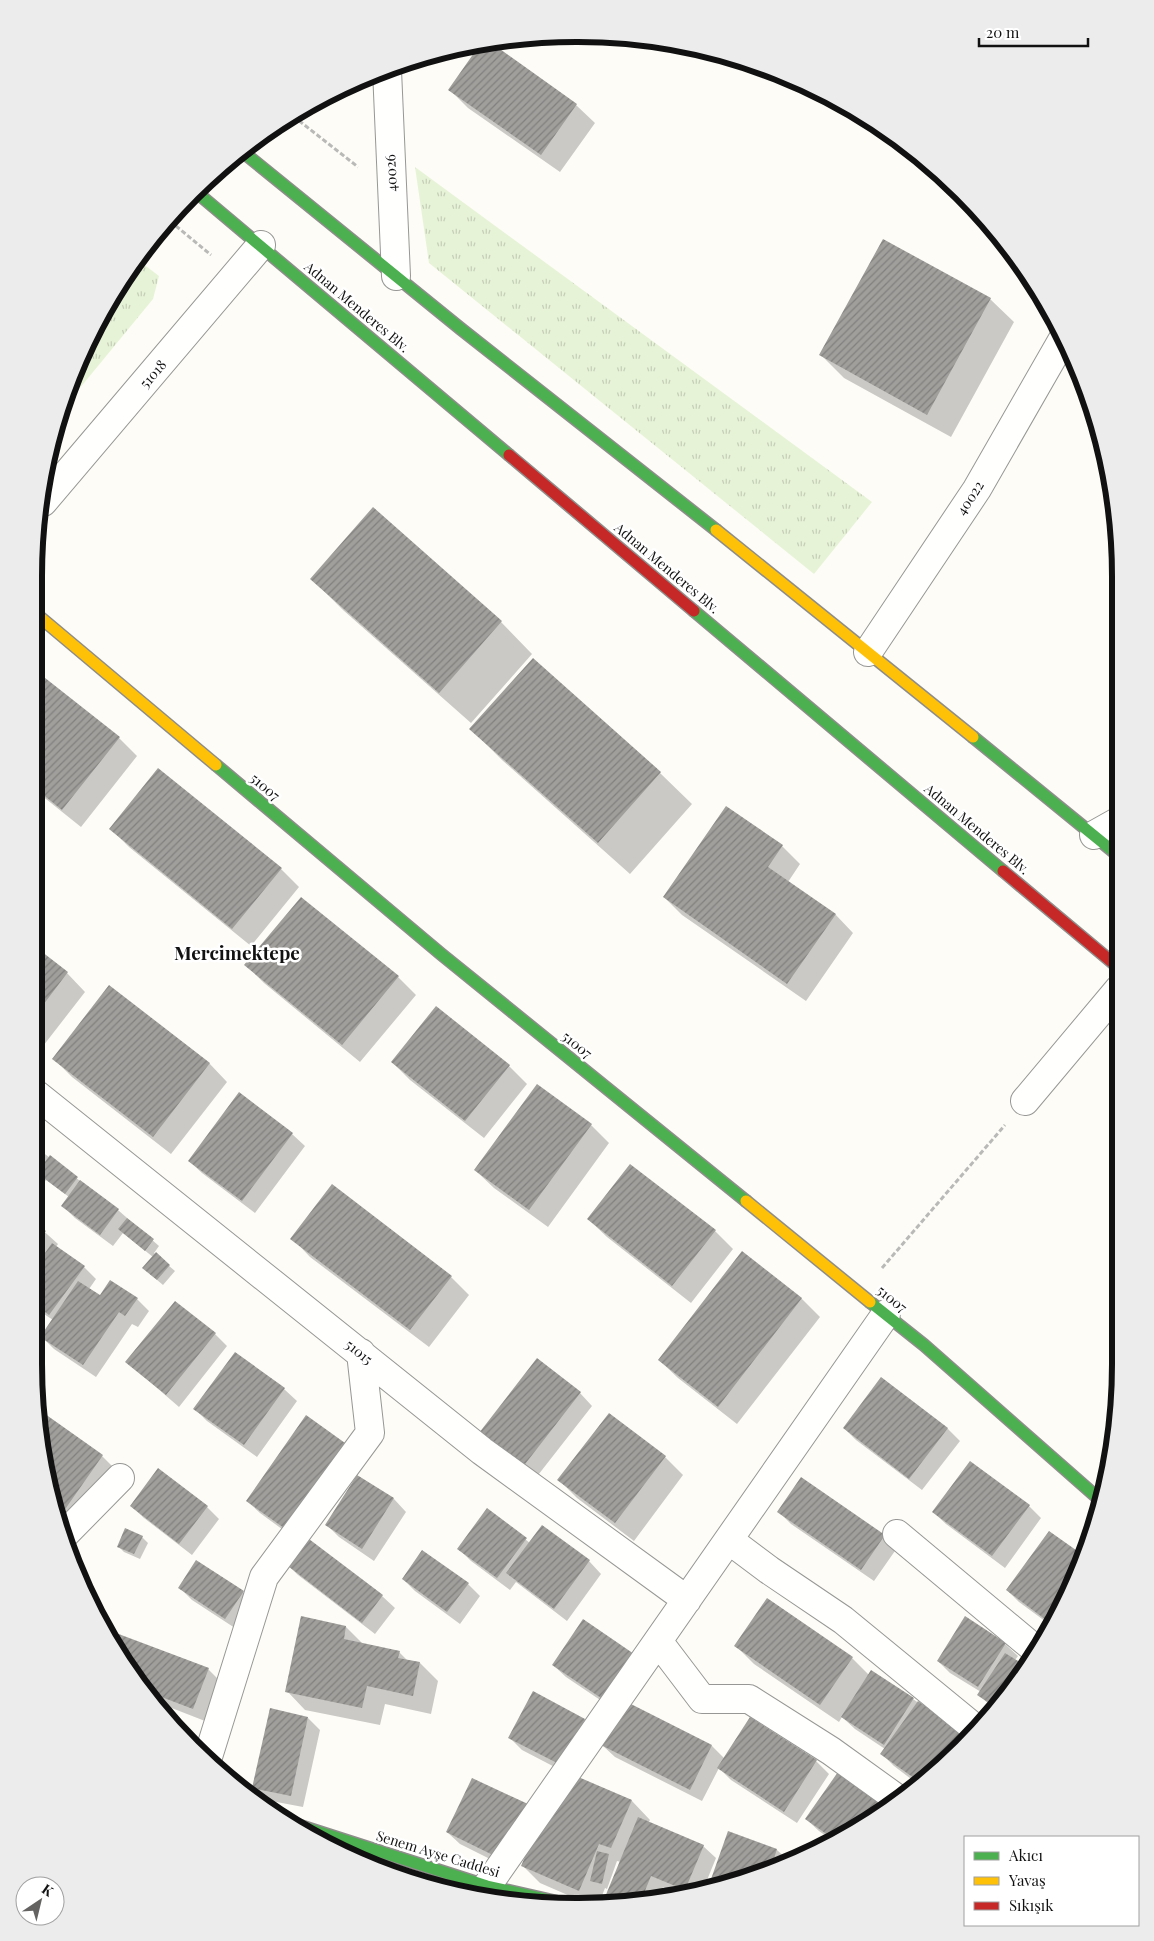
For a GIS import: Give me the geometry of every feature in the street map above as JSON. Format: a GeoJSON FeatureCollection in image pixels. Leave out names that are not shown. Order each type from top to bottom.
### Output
{"type":"FeatureCollection","features":[{"type":"Feature","properties":{"kind":"main road"},"geometry":{"type":"LineString","coordinates":[[248,156],[868,652],[1112,850]]}},
{"type":"Feature","properties":{"kind":"main road","name":"Adnan Menderes Blv."},"geometry":{"type":"LineString","coordinates":[[202,196],[1112,962]]}},
{"type":"Feature","properties":{"kind":"main road","name":"51007"},"geometry":{"type":"LineString","coordinates":[[43,620],[441,954],[924,1345],[1095,1495]]}},
{"type":"Feature","properties":{"kind":"main road","name":"Senem Ayşe Caddesi"},"geometry":{"type":"LineString","coordinates":[[333,1839],[437,1878],[487,1886],[532,1896]]}},
{"type":"Feature","properties":{"kind":"street","name":"40026"},"geometry":{"type":"LineString","coordinates":[[386,78],[396,276]]}},
{"type":"Feature","properties":{"kind":"street","name":"51018"},"geometry":{"type":"LineString","coordinates":[[49,495],[262,246]]}},
{"type":"Feature","properties":{"kind":"street","name":"40022"},"geometry":{"type":"LineString","coordinates":[[868,652],[977,489],[1059,347]]}},
{"type":"Feature","properties":{"kind":"street"},"geometry":{"type":"LineString","coordinates":[[1094,835],[1112,825]]}},
{"type":"Feature","properties":{"kind":"street"},"geometry":{"type":"LineString","coordinates":[[1025,1101],[1112,996]]}},
{"type":"Feature","properties":{"kind":"street","name":"51015"},"geometry":{"type":"LineString","coordinates":[[43,1101],[482,1451],[686,1600]]}},
{"type":"Feature","properties":{"kind":"street"},"geometry":{"type":"LineString","coordinates":[[487,1886],[886,1314]]}},
{"type":"Feature","properties":{"kind":"street"},"geometry":{"type":"LineString","coordinates":[[210,1752],[264,1577],[370,1433],[361,1353]]}},
{"type":"Feature","properties":{"kind":"street"},"geometry":{"type":"LineString","coordinates":[[69,1530],[120,1478]]}},
{"type":"Feature","properties":{"kind":"street"},"geometry":{"type":"LineString","coordinates":[[897,1534],[1031,1646]]}},
{"type":"Feature","properties":{"kind":"street"},"geometry":{"type":"LineString","coordinates":[[728,1540],[843,1620],[970,1725]]}},
{"type":"Feature","properties":{"kind":"street"},"geometry":{"type":"LineString","coordinates":[[658,1641],[702,1698],[749,1699],[831,1751],[892,1795]]}},
{"type":"Feature","properties":{"kind":"path"},"geometry":{"type":"LineString","coordinates":[[299,121],[392,193]]}},
{"type":"Feature","properties":{"kind":"path"},"geometry":{"type":"LineString","coordinates":[[175,225],[236,276]]}},
{"type":"Feature","properties":{"kind":"path"},"geometry":{"type":"LineString","coordinates":[[860,1293],[1025,1101]]}},
{"type":"Feature","properties":{"kind":"green space"},"geometry":{"type":"Polygon","coordinates":[[[415,167],[872,502],[814,574],[429,263],[415,167]]]}},
{"type":"Feature","properties":{"kind":"green space"},"geometry":{"type":"Polygon","coordinates":[[[144,265],[159,276],[153,299],[75,394],[83,372],[114,310],[144,265]]]}},
{"type":"Feature","properties":{"kind":"building"},"geometry":{"type":"Polygon","coordinates":[[[499,48],[577,104],[541,155],[448,90],[474,53],[499,48]]]}},
{"type":"Feature","properties":{"kind":"building"},"geometry":{"type":"Polygon","coordinates":[[[883,239],[991,298],[927,415],[819,355],[883,239]]]}},
{"type":"Feature","properties":{"kind":"building"},"geometry":{"type":"Polygon","coordinates":[[[373,507],[502,621],[439,693],[310,579],[373,507]]]}},
{"type":"Feature","properties":{"kind":"building"},"geometry":{"type":"Polygon","coordinates":[[[533,658],[661,772],[598,843],[469,729],[533,658]]]}},
{"type":"Feature","properties":{"kind":"building"},"geometry":{"type":"Polygon","coordinates":[[[43,676],[120,737],[62,810],[43,795],[43,676]]]}},
{"type":"Feature","properties":{"kind":"building"},"geometry":{"type":"Polygon","coordinates":[[[158,768],[282,868],[232,929],[109,829],[158,768]]]}},
{"type":"Feature","properties":{"kind":"building"},"geometry":{"type":"Polygon","coordinates":[[[726,806],[783,845],[768,867],[836,914],[787,984],[663,897],[726,806]]]}},
{"type":"Feature","properties":{"kind":"building"},"geometry":{"type":"Polygon","coordinates":[[[301,897],[399,976],[342,1045],[244,965],[301,897]]]}},
{"type":"Feature","properties":{"kind":"building"},"geometry":{"type":"Polygon","coordinates":[[[43,953],[68,972],[43,1005],[43,953]]]}},
{"type":"Feature","properties":{"kind":"building"},"geometry":{"type":"Polygon","coordinates":[[[109,985],[210,1063],[153,1137],[52,1059],[109,985]]]}},
{"type":"Feature","properties":{"kind":"building"},"geometry":{"type":"Polygon","coordinates":[[[436,1006],[510,1065],[465,1121],[391,1062],[436,1006]]]}},
{"type":"Feature","properties":{"kind":"building"},"geometry":{"type":"Polygon","coordinates":[[[537,1084],[592,1124],[529,1210],[474,1170],[537,1084]]]}},
{"type":"Feature","properties":{"kind":"building"},"geometry":{"type":"Polygon","coordinates":[[[239,1092],[293,1133],[242,1201],[188,1161],[239,1092]]]}},
{"type":"Feature","properties":{"kind":"building"},"geometry":{"type":"Polygon","coordinates":[[[50,1155],[78,1177],[65,1194],[43,1178],[43,1165],[50,1155]]]}},
{"type":"Feature","properties":{"kind":"building"},"geometry":{"type":"Polygon","coordinates":[[[630,1164],[716,1230],[672,1286],[587,1219],[630,1164]]]}},
{"type":"Feature","properties":{"kind":"building"},"geometry":{"type":"Polygon","coordinates":[[[80,1180],[119,1209],[100,1235],[61,1206],[80,1180]]]}},
{"type":"Feature","properties":{"kind":"building"},"geometry":{"type":"Polygon","coordinates":[[[332,1184],[452,1276],[410,1330],[290,1239],[332,1184]]]}},
{"type":"Feature","properties":{"kind":"building"},"geometry":{"type":"Polygon","coordinates":[[[127,1218],[154,1239],[145,1251],[118,1229],[127,1218]]]}},
{"type":"Feature","properties":{"kind":"building"},"geometry":{"type":"Polygon","coordinates":[[[52,1243],[85,1266],[49,1315],[43,1311],[43,1256],[52,1243]]]}},
{"type":"Feature","properties":{"kind":"building"},"geometry":{"type":"Polygon","coordinates":[[[742,1251],[802,1298],[718,1407],[658,1360],[742,1251]]]}},
{"type":"Feature","properties":{"kind":"building"},"geometry":{"type":"Polygon","coordinates":[[[156,1252],[170,1265],[157,1280],[142,1268],[156,1252]]]}},
{"type":"Feature","properties":{"kind":"building"},"geometry":{"type":"Polygon","coordinates":[[[110,1280],[138,1298],[125,1316],[119,1312],[83,1365],[43,1339],[43,1333],[78,1281],[100,1295],[110,1280]]]}},
{"type":"Feature","properties":{"kind":"building"},"geometry":{"type":"Polygon","coordinates":[[[175,1301],[216,1333],[166,1395],[125,1362],[175,1301]]]}},
{"type":"Feature","properties":{"kind":"building"},"geometry":{"type":"Polygon","coordinates":[[[235,1352],[285,1388],[244,1445],[193,1409],[235,1352]]]}},
{"type":"Feature","properties":{"kind":"building"},"geometry":{"type":"Polygon","coordinates":[[[537,1358],[581,1392],[522,1468],[479,1433],[537,1358]]]}},
{"type":"Feature","properties":{"kind":"building"},"geometry":{"type":"Polygon","coordinates":[[[881,1377],[948,1428],[909,1479],[843,1428],[881,1377]]]}},
{"type":"Feature","properties":{"kind":"building"},"geometry":{"type":"Polygon","coordinates":[[[609,1413],[666,1456],[615,1523],[557,1480],[609,1413]]]}},
{"type":"Feature","properties":{"kind":"building"},"geometry":{"type":"Polygon","coordinates":[[[45,1414],[103,1455],[64,1511],[53,1468],[45,1414]]]}},
{"type":"Feature","properties":{"kind":"building"},"geometry":{"type":"Polygon","coordinates":[[[306,1415],[352,1448],[291,1533],[246,1501],[306,1415]]]}},
{"type":"Feature","properties":{"kind":"building"},"geometry":{"type":"Polygon","coordinates":[[[970,1461],[1030,1505],[992,1556],[932,1512],[970,1461]]]}},
{"type":"Feature","properties":{"kind":"building"},"geometry":{"type":"Polygon","coordinates":[[[158,1468],[208,1506],[179,1544],[130,1506],[158,1468]]]}},
{"type":"Feature","properties":{"kind":"building"},"geometry":{"type":"Polygon","coordinates":[[[357,1475],[394,1498],[362,1549],[325,1525],[357,1475]]]}},
{"type":"Feature","properties":{"kind":"building"},"geometry":{"type":"Polygon","coordinates":[[[801,1477],[885,1535],[861,1570],[777,1512],[801,1477]]]}},
{"type":"Feature","properties":{"kind":"building"},"geometry":{"type":"Polygon","coordinates":[[[487,1508],[527,1538],[497,1578],[457,1549],[487,1508]]]}},
{"type":"Feature","properties":{"kind":"building"},"geometry":{"type":"Polygon","coordinates":[[[542,1525],[590,1560],[554,1609],[506,1573],[542,1525]]]}},
{"type":"Feature","properties":{"kind":"building"},"geometry":{"type":"Polygon","coordinates":[[[125,1528],[143,1536],[134,1554],[117,1547],[125,1528]]]}},
{"type":"Feature","properties":{"kind":"building"},"geometry":{"type":"Polygon","coordinates":[[[1049,1531],[1078,1551],[1071,1569],[1046,1620],[1006,1590],[1049,1531]]]}},
{"type":"Feature","properties":{"kind":"building"},"geometry":{"type":"Polygon","coordinates":[[[305,1536],[383,1595],[362,1623],[284,1563],[305,1536]]]}},
{"type":"Feature","properties":{"kind":"building"},"geometry":{"type":"Polygon","coordinates":[[[422,1550],[469,1583],[447,1612],[402,1579],[422,1550]]]}},
{"type":"Feature","properties":{"kind":"building"},"geometry":{"type":"Polygon","coordinates":[[[196,1560],[244,1591],[225,1619],[178,1588],[196,1560]]]}},
{"type":"Feature","properties":{"kind":"building"},"geometry":{"type":"Polygon","coordinates":[[[767,1598],[853,1657],[820,1705],[734,1646],[767,1598]]]}},
{"type":"Feature","properties":{"kind":"building"},"geometry":{"type":"Polygon","coordinates":[[[301,1616],[346,1626],[344,1639],[400,1651],[398,1658],[420,1662],[413,1696],[367,1686],[362,1708],[285,1692],[301,1616]]]}},
{"type":"Feature","properties":{"kind":"building"},"geometry":{"type":"Polygon","coordinates":[[[965,1616],[1006,1643],[978,1687],[937,1661],[965,1616]]]}},
{"type":"Feature","properties":{"kind":"building"},"geometry":{"type":"Polygon","coordinates":[[[583,1619],[637,1656],[607,1702],[552,1665],[583,1619]]]}},
{"type":"Feature","properties":{"kind":"building"},"geometry":{"type":"Polygon","coordinates":[[[116,1634],[209,1668],[193,1709],[159,1696],[116,1634]]]}},
{"type":"Feature","properties":{"kind":"building"},"geometry":{"type":"Polygon","coordinates":[[[1005,1653],[1020,1662],[989,1703],[977,1695],[1005,1653]]]}},
{"type":"Feature","properties":{"kind":"building"},"geometry":{"type":"Polygon","coordinates":[[[871,1670],[914,1698],[884,1745],[841,1717],[871,1670]]]}},
{"type":"Feature","properties":{"kind":"building"},"geometry":{"type":"Polygon","coordinates":[[[533,1691],[585,1719],[561,1765],[508,1738],[533,1691]]]}},
{"type":"Feature","properties":{"kind":"building"},"geometry":{"type":"Polygon","coordinates":[[[623,1700],[712,1745],[690,1790],[601,1745],[623,1700]]]}},
{"type":"Feature","properties":{"kind":"building"},"geometry":{"type":"Polygon","coordinates":[[[918,1701],[961,1731],[949,1747],[914,1778],[880,1754],[918,1701]]]}},
{"type":"Feature","properties":{"kind":"building"},"geometry":{"type":"Polygon","coordinates":[[[270,1708],[308,1717],[291,1796],[252,1788],[270,1708]]]}},
{"type":"Feature","properties":{"kind":"building"},"geometry":{"type":"Polygon","coordinates":[[[750,1717],[817,1760],[784,1812],[717,1768],[750,1717]]]}},
{"type":"Feature","properties":{"kind":"building"},"geometry":{"type":"Polygon","coordinates":[[[838,1772],[882,1803],[828,1835],[805,1819],[838,1772]]]}},
{"type":"Feature","properties":{"kind":"building"},"geometry":{"type":"Polygon","coordinates":[[[569,1773],[632,1800],[611,1848],[599,1844],[579,1891],[521,1866],[545,1810],[569,1773]]]}},
{"type":"Feature","properties":{"kind":"building"},"geometry":{"type":"Polygon","coordinates":[[[472,1778],[528,1804],[501,1859],[446,1832],[472,1778]]]}},
{"type":"Feature","properties":{"kind":"building"},"geometry":{"type":"Polygon","coordinates":[[[638,1817],[704,1845],[686,1887],[680,1888],[651,1876],[644,1894],[605,1897],[638,1817]]]}},
{"type":"Feature","properties":{"kind":"building"},"geometry":{"type":"Polygon","coordinates":[[[728,1831],[777,1849],[773,1861],[710,1881],[728,1831]]]}},
{"type":"Feature","properties":{"kind":"building"},"geometry":{"type":"Polygon","coordinates":[[[597,1851],[609,1854],[602,1884],[590,1881],[597,1851]]]}},
{"type":"Feature","properties":{"kind":"traffic: fast"},"geometry":{"type":"LineString","coordinates":[[248,156],[461,329],[716,530]]}},
{"type":"Feature","properties":{"kind":"traffic: fast"},"geometry":{"type":"LineString","coordinates":[[202,197],[509,455]]}},
{"type":"Feature","properties":{"kind":"traffic: fast"},"geometry":{"type":"LineString","coordinates":[[694,611],[1003,871]]}},
{"type":"Feature","properties":{"kind":"traffic: fast"},"geometry":{"type":"LineString","coordinates":[[973,737],[1112,850]]}},
{"type":"Feature","properties":{"kind":"traffic: fast"},"geometry":{"type":"LineString","coordinates":[[216,765],[441,954],[746,1201]]}},
{"type":"Feature","properties":{"kind":"traffic: fast"},"geometry":{"type":"LineString","coordinates":[[870,1302],[924,1345],[1095,1495]]}},
{"type":"Feature","properties":{"kind":"traffic: fast"},"geometry":{"type":"LineString","coordinates":[[321,1833],[487,1886],[532,1896]]}},
{"type":"Feature","properties":{"kind":"traffic: slow"},"geometry":{"type":"LineString","coordinates":[[716,530],[973,737]]}},
{"type":"Feature","properties":{"kind":"traffic: slow"},"geometry":{"type":"LineString","coordinates":[[43,620],[216,765]]}},
{"type":"Feature","properties":{"kind":"traffic: slow"},"geometry":{"type":"LineString","coordinates":[[746,1201],[870,1302]]}},
{"type":"Feature","properties":{"kind":"traffic: jam"},"geometry":{"type":"LineString","coordinates":[[509,455],[694,611]]}},
{"type":"Feature","properties":{"kind":"traffic: jam"},"geometry":{"type":"LineString","coordinates":[[1003,871],[1112,962]]}},
{"type":"Feature","properties":{"kind":"district","name":"Mercimektepe"},"geometry":{"type":"Point","coordinates":[237,953]}}]}
